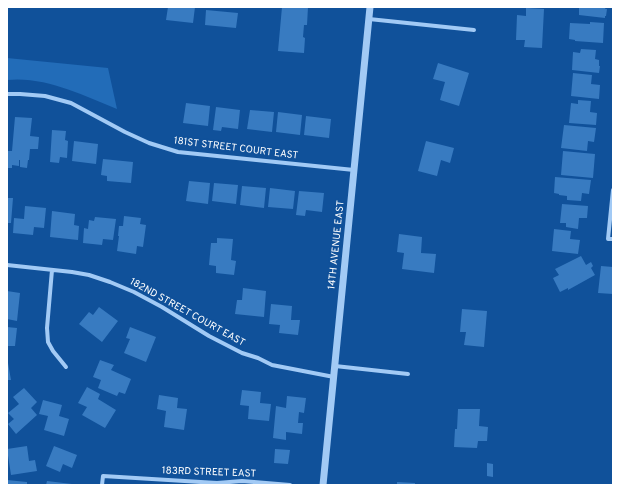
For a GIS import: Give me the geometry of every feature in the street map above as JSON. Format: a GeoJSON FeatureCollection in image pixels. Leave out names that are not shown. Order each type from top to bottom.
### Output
{"type":"FeatureCollection","features":[{"type":"Feature","properties":{"kind":"street","name":"14TH AVENUE EAST"},"geometry":{"type":"LineString","coordinates":[[323,485],[370,7]]}},
{"type":"Feature","properties":{"kind":"street"},"geometry":{"type":"LineString","coordinates":[[369,18],[474,30]]}},
{"type":"Feature","properties":{"kind":"street","name":"181ST STREET COURT EAST"},"geometry":{"type":"LineString","coordinates":[[7,94],[45,96],[71,103],[149,144],[178,152],[354,170]]}},
{"type":"Feature","properties":{"kind":"street"},"geometry":{"type":"LineString","coordinates":[[611,239],[613,190]]}},
{"type":"Feature","properties":{"kind":"street","name":"182ND STREET COURT EAST"},"geometry":{"type":"LineString","coordinates":[[7,266],[90,275],[134,292],[242,353],[272,364],[334,377]]}},
{"type":"Feature","properties":{"kind":"street"},"geometry":{"type":"LineString","coordinates":[[52,270],[47,328],[48,342],[53,351],[66,367]]}},
{"type":"Feature","properties":{"kind":"street"},"geometry":{"type":"LineString","coordinates":[[335,366],[408,374]]}},
{"type":"Feature","properties":{"kind":"street","name":"183RD STREET EAST"},"geometry":{"type":"LineString","coordinates":[[102,485],[103,476],[217,483],[242,480],[290,485]]}},
{"type":"Feature","properties":{"kind":"shaded area"},"geometry":{"type":"Polygon","coordinates":[[[7,58],[108,68],[117,109],[77,93],[49,84],[35,81],[7,80],[7,58]]]}},
{"type":"Feature","properties":{"kind":"building"},"geometry":{"type":"Polygon","coordinates":[[[168,7],[195,7],[193,23],[166,20],[168,7]]]}},
{"type":"Feature","properties":{"kind":"building"},"geometry":{"type":"Polygon","coordinates":[[[282,7],[308,7],[307,25],[304,25],[304,53],[278,51],[282,7]]]}},
{"type":"Feature","properties":{"kind":"building"},"geometry":{"type":"Polygon","coordinates":[[[579,7],[606,7],[606,16],[605,18],[579,15],[579,7]]]}},
{"type":"Feature","properties":{"kind":"building"},"geometry":{"type":"Polygon","coordinates":[[[526,8],[544,9],[542,48],[524,47],[525,40],[516,40],[517,15],[526,16],[526,8]]]}},
{"type":"Feature","properties":{"kind":"building"},"geometry":{"type":"Polygon","coordinates":[[[206,10],[238,13],[236,28],[205,25],[206,10]]]}},
{"type":"Feature","properties":{"kind":"building"},"geometry":{"type":"Polygon","coordinates":[[[590,22],[604,23],[603,43],[575,41],[569,39],[570,23],[590,24],[590,22]]]}},
{"type":"Feature","properties":{"kind":"building"},"geometry":{"type":"Polygon","coordinates":[[[581,49],[596,50],[595,59],[599,60],[599,73],[572,70],[573,52],[580,53],[581,49]]]}},
{"type":"Feature","properties":{"kind":"building"},"geometry":{"type":"Polygon","coordinates":[[[438,63],[469,73],[459,106],[440,100],[445,82],[433,79],[438,63]]]}},
{"type":"Feature","properties":{"kind":"building"},"geometry":{"type":"Polygon","coordinates":[[[573,73],[592,75],[591,84],[600,85],[599,99],[571,96],[573,73]]]}},
{"type":"Feature","properties":{"kind":"building"},"geometry":{"type":"Polygon","coordinates":[[[578,100],[591,101],[590,112],[597,113],[596,125],[569,123],[571,103],[578,104],[578,100]]]}},
{"type":"Feature","properties":{"kind":"building"},"geometry":{"type":"Polygon","coordinates":[[[186,103],[210,106],[208,126],[183,123],[186,103]]]}},
{"type":"Feature","properties":{"kind":"building"},"geometry":{"type":"Polygon","coordinates":[[[216,107],[240,110],[238,129],[222,127],[221,131],[213,130],[216,107]]]}},
{"type":"Feature","properties":{"kind":"building"},"geometry":{"type":"Polygon","coordinates":[[[250,110],[274,112],[272,132],[247,129],[250,110]]]}},
{"type":"Feature","properties":{"kind":"building"},"geometry":{"type":"Polygon","coordinates":[[[278,112],[302,115],[300,135],[276,132],[278,112]]]}},
{"type":"Feature","properties":{"kind":"building"},"geometry":{"type":"Polygon","coordinates":[[[306,116],[331,119],[329,138],[304,135],[306,116]]]}},
{"type":"Feature","properties":{"kind":"building"},"geometry":{"type":"Polygon","coordinates":[[[15,117],[32,118],[30,136],[39,137],[38,149],[30,149],[27,168],[20,167],[19,160],[19,166],[12,165],[12,168],[7,168],[7,151],[12,151],[15,117]]]}},
{"type":"Feature","properties":{"kind":"building"},"geometry":{"type":"Polygon","coordinates":[[[564,125],[596,128],[594,142],[588,141],[587,151],[561,148],[564,125]]]}},
{"type":"Feature","properties":{"kind":"building"},"geometry":{"type":"Polygon","coordinates":[[[52,130],[66,131],[65,140],[68,141],[67,158],[60,157],[59,163],[50,162],[52,130]]]}},
{"type":"Feature","properties":{"kind":"building"},"geometry":{"type":"Polygon","coordinates":[[[74,141],[98,144],[96,164],[72,161],[74,141]]]}},
{"type":"Feature","properties":{"kind":"building"},"geometry":{"type":"Polygon","coordinates":[[[426,141],[454,148],[450,163],[441,160],[437,176],[418,171],[426,141]]]}},
{"type":"Feature","properties":{"kind":"building"},"geometry":{"type":"Polygon","coordinates":[[[563,151],[595,154],[593,178],[561,175],[563,151]]]}},
{"type":"Feature","properties":{"kind":"building"},"geometry":{"type":"Polygon","coordinates":[[[103,159],[133,162],[131,183],[107,181],[107,176],[101,175],[103,159]]]}},
{"type":"Feature","properties":{"kind":"building"},"geometry":{"type":"Polygon","coordinates":[[[555,177],[591,180],[589,194],[582,193],[581,201],[567,200],[567,196],[554,193],[555,177]]]}},
{"type":"Feature","properties":{"kind":"building"},"geometry":{"type":"Polygon","coordinates":[[[189,181],[210,183],[208,204],[186,201],[189,181]]]}},
{"type":"Feature","properties":{"kind":"building"},"geometry":{"type":"Polygon","coordinates":[[[214,183],[238,185],[236,204],[212,201],[214,183]]]}},
{"type":"Feature","properties":{"kind":"building"},"geometry":{"type":"Polygon","coordinates":[[[242,186],[266,188],[264,208],[240,205],[242,186]]]}},
{"type":"Feature","properties":{"kind":"building"},"geometry":{"type":"Polygon","coordinates":[[[270,188],[295,191],[293,209],[268,207],[270,188]]]}},
{"type":"Feature","properties":{"kind":"building"},"geometry":{"type":"Polygon","coordinates":[[[299,191],[324,193],[322,212],[306,210],[305,216],[296,215],[299,191]]]}},
{"type":"Feature","properties":{"kind":"building"},"geometry":{"type":"Polygon","coordinates":[[[7,198],[13,198],[11,223],[7,223],[7,198]]]}},
{"type":"Feature","properties":{"kind":"building"},"geometry":{"type":"Polygon","coordinates":[[[562,204],[588,206],[587,218],[579,218],[578,229],[566,227],[566,223],[560,223],[562,204]]]}},
{"type":"Feature","properties":{"kind":"building"},"geometry":{"type":"Polygon","coordinates":[[[25,206],[46,208],[44,228],[34,227],[33,235],[13,233],[14,218],[24,219],[25,206]]]}},
{"type":"Feature","properties":{"kind":"building"},"geometry":{"type":"Polygon","coordinates":[[[52,211],[75,214],[74,225],[79,226],[78,240],[50,237],[52,211]]]}},
{"type":"Feature","properties":{"kind":"building"},"geometry":{"type":"Polygon","coordinates":[[[124,216],[141,218],[140,224],[146,225],[143,247],[137,246],[136,254],[117,251],[119,226],[123,226],[124,216]]]}},
{"type":"Feature","properties":{"kind":"building"},"geometry":{"type":"Polygon","coordinates":[[[95,217],[116,219],[113,240],[103,239],[102,245],[83,243],[84,228],[88,229],[89,220],[94,221],[95,217]]]}},
{"type":"Feature","properties":{"kind":"building"},"geometry":{"type":"Polygon","coordinates":[[[554,229],[571,231],[570,239],[580,240],[578,254],[552,251],[554,229]]]}},
{"type":"Feature","properties":{"kind":"building"},"geometry":{"type":"Polygon","coordinates":[[[399,234],[422,237],[421,253],[436,254],[434,273],[402,269],[404,253],[397,252],[399,234]]]}},
{"type":"Feature","properties":{"kind":"building"},"geometry":{"type":"Polygon","coordinates":[[[217,238],[233,239],[231,260],[236,261],[234,275],[216,273],[216,266],[209,265],[211,243],[217,243],[217,238]]]}},
{"type":"Feature","properties":{"kind":"building"},"geometry":{"type":"Polygon","coordinates":[[[581,256],[586,265],[591,262],[593,266],[591,268],[595,275],[568,290],[568,288],[560,292],[553,278],[559,275],[555,269],[581,256]]]}},
{"type":"Feature","properties":{"kind":"building"},"geometry":{"type":"Polygon","coordinates":[[[601,266],[613,267],[613,294],[598,293],[601,266]]]}},
{"type":"Feature","properties":{"kind":"building"},"geometry":{"type":"Polygon","coordinates":[[[243,288],[266,291],[264,317],[235,314],[237,300],[242,300],[243,288]]]}},
{"type":"Feature","properties":{"kind":"building"},"geometry":{"type":"Polygon","coordinates":[[[7,291],[20,293],[17,321],[7,319],[7,291]]]}},
{"type":"Feature","properties":{"kind":"building"},"geometry":{"type":"Polygon","coordinates":[[[271,304],[292,306],[291,320],[300,320],[298,335],[279,333],[280,325],[269,324],[271,304]]]}},
{"type":"Feature","properties":{"kind":"building"},"geometry":{"type":"Polygon","coordinates":[[[99,307],[118,321],[102,342],[79,324],[89,312],[93,315],[99,307]]]}},
{"type":"Feature","properties":{"kind":"building"},"geometry":{"type":"Polygon","coordinates":[[[462,309],[487,311],[484,347],[464,345],[466,332],[460,332],[462,309]]]}},
{"type":"Feature","properties":{"kind":"building"},"geometry":{"type":"Polygon","coordinates":[[[7,327],[17,328],[15,346],[7,346],[7,327]]]}},
{"type":"Feature","properties":{"kind":"building"},"geometry":{"type":"Polygon","coordinates":[[[130,327],[156,337],[146,362],[124,353],[130,339],[126,338],[130,327]]]}},
{"type":"Feature","properties":{"kind":"building"},"geometry":{"type":"Polygon","coordinates":[[[100,360],[114,365],[111,370],[131,379],[125,394],[119,392],[117,396],[98,388],[101,380],[93,377],[100,360]]]}},
{"type":"Feature","properties":{"kind":"building"},"geometry":{"type":"Polygon","coordinates":[[[8,363],[11,380],[7,380],[8,363]]]}},
{"type":"Feature","properties":{"kind":"building"},"geometry":{"type":"Polygon","coordinates":[[[87,387],[100,394],[98,399],[116,410],[105,428],[82,415],[87,407],[78,403],[87,387]]]}},
{"type":"Feature","properties":{"kind":"building"},"geometry":{"type":"Polygon","coordinates":[[[24,388],[37,402],[31,408],[37,415],[16,434],[8,424],[14,419],[8,413],[19,404],[13,397],[24,388]]]}},
{"type":"Feature","properties":{"kind":"building"},"geometry":{"type":"Polygon","coordinates":[[[242,390],[261,392],[260,403],[271,404],[269,421],[248,419],[249,406],[240,405],[242,390]]]}},
{"type":"Feature","properties":{"kind":"building"},"geometry":{"type":"Polygon","coordinates":[[[159,395],[178,398],[177,408],[187,409],[184,430],[164,427],[166,411],[157,409],[159,395]]]}},
{"type":"Feature","properties":{"kind":"building"},"geometry":{"type":"Polygon","coordinates":[[[287,396],[306,398],[304,413],[299,412],[298,423],[303,423],[302,434],[286,432],[286,440],[273,438],[276,406],[286,408],[287,396]]]}},
{"type":"Feature","properties":{"kind":"building"},"geometry":{"type":"Polygon","coordinates":[[[43,400],[62,405],[59,416],[69,419],[64,436],[44,430],[48,416],[39,414],[43,400]]]}},
{"type":"Feature","properties":{"kind":"building"},"geometry":{"type":"Polygon","coordinates":[[[458,409],[480,409],[479,426],[488,427],[487,441],[478,441],[477,448],[454,447],[458,409]]]}},
{"type":"Feature","properties":{"kind":"building"},"geometry":{"type":"Polygon","coordinates":[[[27,446],[29,461],[35,460],[37,471],[11,475],[7,449],[27,446]]]}},
{"type":"Feature","properties":{"kind":"building"},"geometry":{"type":"Polygon","coordinates":[[[54,446],[77,455],[72,468],[63,464],[60,472],[46,466],[54,446]]]}},
{"type":"Feature","properties":{"kind":"building"},"geometry":{"type":"Polygon","coordinates":[[[275,449],[290,450],[288,464],[274,463],[275,449]]]}},
{"type":"Feature","properties":{"kind":"building"},"geometry":{"type":"Polygon","coordinates":[[[487,463],[493,464],[493,477],[487,476],[487,463]]]}},
{"type":"Feature","properties":{"kind":"building"},"geometry":{"type":"Polygon","coordinates":[[[7,480],[27,482],[27,485],[7,485],[7,480]]]}},
{"type":"Feature","properties":{"kind":"building"},"geometry":{"type":"Polygon","coordinates":[[[47,481],[72,484],[72,485],[46,485],[47,481]]]}},
{"type":"Feature","properties":{"kind":"building"},"geometry":{"type":"Polygon","coordinates":[[[397,482],[415,483],[415,485],[397,485],[397,482]]]}}]}
